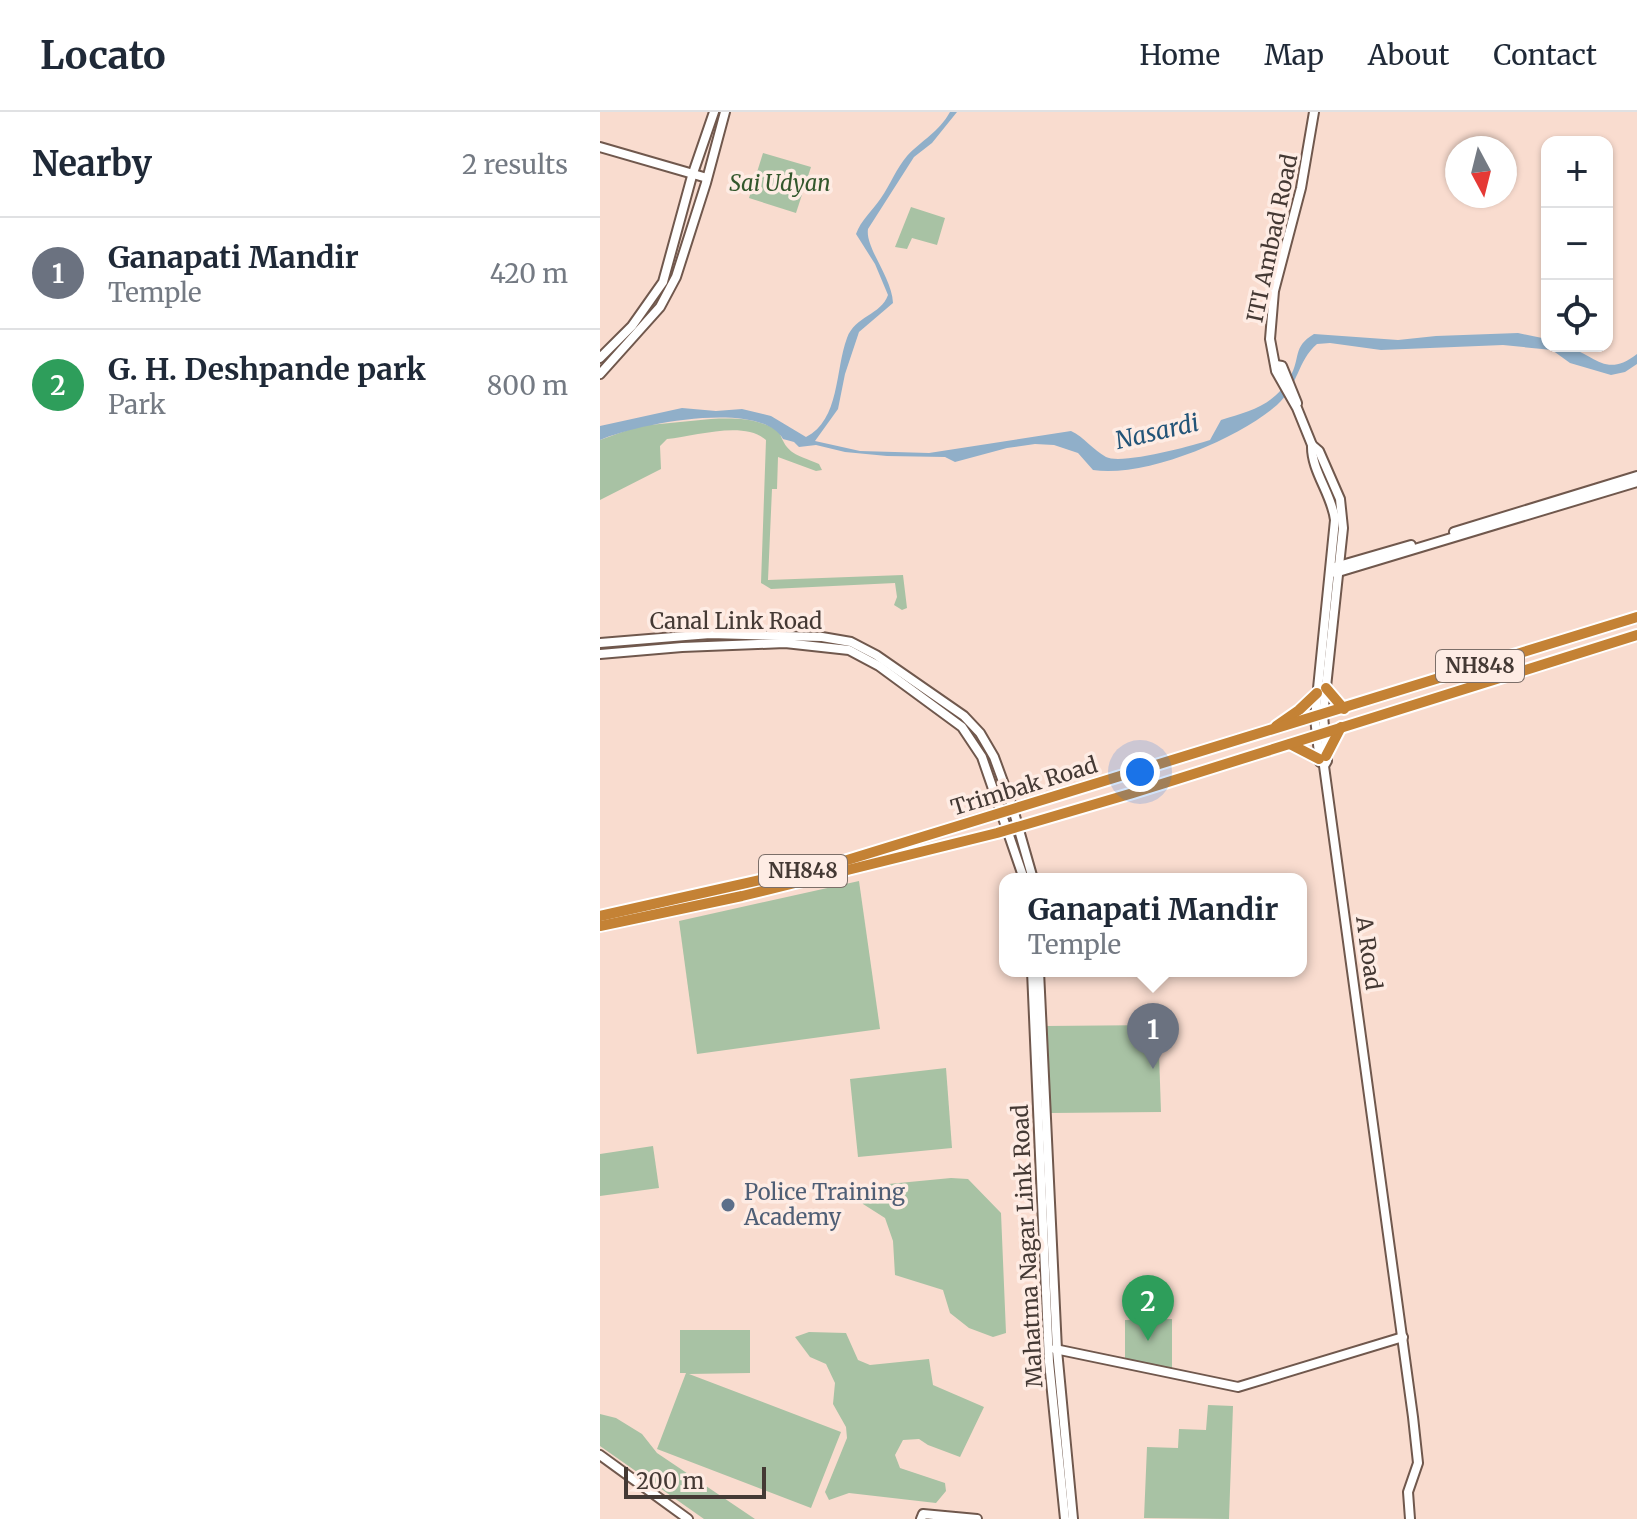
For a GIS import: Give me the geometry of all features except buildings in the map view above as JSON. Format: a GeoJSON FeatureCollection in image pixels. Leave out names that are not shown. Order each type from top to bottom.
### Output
{"type":"FeatureCollection","features":[{"type":"Feature","properties":{"kind":"highway","name":"Trimbak Road"},"geometry":{"type":"LineString","coordinates":[[600,916],[844,861],[992,817],[1010,805],[1265,733],[1637,617]]}},
{"type":"Feature","properties":{"kind":"highway","name":"NH848"},"geometry":{"type":"LineString","coordinates":[[1290,744],[1637,635]]}},
{"type":"Feature","properties":{"kind":"highway"},"geometry":{"type":"LineString","coordinates":[[1265,733],[1322,691],[1344,709]]}},
{"type":"Feature","properties":{"kind":"highway"},"geometry":{"type":"LineString","coordinates":[[1290,744],[1323,760],[1341,727]]}},
{"type":"Feature","properties":{"kind":"highway","name":"Trimbak Road"},"geometry":{"type":"LineString","coordinates":[[600,926],[742,896],[997,833],[1290,744]]}},
{"type":"Feature","properties":{"kind":"main road"},"geometry":{"type":"LineString","coordinates":[[600,358],[632,326],[663,282],[692,176],[714,112]]}},
{"type":"Feature","properties":{"kind":"main road"},"geometry":{"type":"LineString","coordinates":[[600,374],[660,307],[676,277],[725,112]]}},
{"type":"Feature","properties":{"kind":"main road","name":"ITI Ambad Road"},"geometry":{"type":"LineString","coordinates":[[1314,112],[1301,188],[1274,291],[1270,339],[1334,510],[1335,570]]}},
{"type":"Feature","properties":{"kind":"main road"},"geometry":{"type":"LineString","coordinates":[[600,147],[707,178]]}},
{"type":"Feature","properties":{"kind":"main road"},"geometry":{"type":"LineString","coordinates":[[1319,734],[1335,570],[1637,479]]}},
{"type":"Feature","properties":{"kind":"main road","name":"Canal Link Road"},"geometry":{"type":"LineString","coordinates":[[600,643],[710,634],[822,637],[851,642],[876,655],[964,716],[986,742],[1010,805]]}},
{"type":"Feature","properties":{"kind":"main road","name":"Canal Link Road"},"geometry":{"type":"LineString","coordinates":[[600,654],[785,643],[849,650],[879,666],[962,727],[1010,805]]}},
{"type":"Feature","properties":{"kind":"main road","name":"A Road"},"geometry":{"type":"LineString","coordinates":[[1319,734],[1418,1463],[1408,1492],[1410,1519]]}},
{"type":"Feature","properties":{"kind":"main road"},"geometry":{"type":"LineString","coordinates":[[1010,805],[1023,873]]}},
{"type":"Feature","properties":{"kind":"main road"},"geometry":{"type":"LineString","coordinates":[[1018,845],[1030,823]]}},
{"type":"Feature","properties":{"kind":"main road"},"geometry":{"type":"LineString","coordinates":[[997,833],[1018,845],[1030,873]]}},
{"type":"Feature","properties":{"kind":"main road","name":"Mahatma Nagar Link Road"},"geometry":{"type":"LineString","coordinates":[[1032,977],[1065,1519]]}},
{"type":"Feature","properties":{"kind":"main road","name":"Mahatma Nagar Link Road"},"geometry":{"type":"LineString","coordinates":[[1039,977],[1053,1349],[1073,1519]]}},
{"type":"Feature","properties":{"kind":"main road"},"geometry":{"type":"LineString","coordinates":[[1053,1349],[1238,1387],[1403,1337]]}},
{"type":"Feature","properties":{"kind":"main road"},"geometry":{"type":"LineString","coordinates":[[600,1455],[688,1519]]}},
{"type":"Feature","properties":{"kind":"main road"},"geometry":{"type":"LineString","coordinates":[[921,1519],[923,1514],[977,1519]]}},
{"type":"Feature","properties":{"kind":"green space","name":"Sai Udyan"},"geometry":{"type":"Polygon","coordinates":[[[763,153],[811,167],[796,213],[749,198],[763,153]]]}},
{"type":"Feature","properties":{"kind":"green space"},"geometry":{"type":"Polygon","coordinates":[[[911,207],[945,218],[937,245],[912,238],[907,249],[895,247],[911,207]]]}},
{"type":"Feature","properties":{"kind":"green space"},"geometry":{"type":"Polygon","coordinates":[[[711,419],[746,420],[771,427],[779,431],[789,449],[819,464],[822,470],[816,471],[778,457],[777,489],[772,489],[768,580],[903,575],[907,608],[902,610],[894,605],[897,597],[895,583],[771,589],[761,583],[766,440],[756,434],[732,430],[667,439],[660,446],[661,469],[600,500],[600,440],[639,426],[711,419]]]}},
{"type":"Feature","properties":{"kind":"green space"},"geometry":{"type":"Polygon","coordinates":[[[859,881],[880,1029],[697,1054],[679,921],[859,881]]]}},
{"type":"Feature","properties":{"kind":"green space"},"geometry":{"type":"Polygon","coordinates":[[[1158,1025],[1161,1112],[1051,1113],[1046,1026],[1158,1025]]]}},
{"type":"Feature","properties":{"kind":"green space"},"geometry":{"type":"Polygon","coordinates":[[[946,1068],[952,1148],[858,1157],[850,1079],[946,1068]]]}},
{"type":"Feature","properties":{"kind":"green space"},"geometry":{"type":"Polygon","coordinates":[[[653,1146],[659,1188],[600,1196],[600,1154],[653,1146]]]}},
{"type":"Feature","properties":{"kind":"green space"},"geometry":{"type":"Polygon","coordinates":[[[968,1179],[1001,1213],[1006,1333],[993,1337],[969,1328],[950,1313],[943,1290],[895,1275],[893,1241],[885,1218],[863,1204],[857,1187],[968,1179]]]}},
{"type":"Feature","properties":{"kind":"green space"},"geometry":{"type":"Polygon","coordinates":[[[1172,1319],[1172,1372],[1125,1362],[1125,1320],[1172,1319]]]}},
{"type":"Feature","properties":{"kind":"green space"},"geometry":{"type":"Polygon","coordinates":[[[680,1330],[750,1330],[750,1373],[689,1374],[841,1432],[811,1508],[657,1449],[686,1373],[680,1373],[680,1330]]]}},
{"type":"Feature","properties":{"kind":"green space"},"geometry":{"type":"Polygon","coordinates":[[[809,1332],[846,1333],[858,1360],[870,1365],[929,1359],[933,1385],[984,1407],[960,1457],[919,1439],[903,1440],[895,1455],[900,1468],[945,1483],[946,1491],[936,1503],[849,1493],[829,1500],[825,1492],[847,1438],[846,1427],[833,1404],[835,1383],[826,1364],[810,1357],[795,1337],[809,1332]]]}},
{"type":"Feature","properties":{"kind":"green space"},"geometry":{"type":"Polygon","coordinates":[[[1208,1405],[1233,1406],[1229,1519],[1144,1518],[1147,1447],[1178,1448],[1179,1429],[1206,1430],[1208,1405]]]}},
{"type":"Feature","properties":{"kind":"green space"},"geometry":{"type":"Polygon","coordinates":[[[600,1414],[616,1418],[642,1434],[657,1453],[755,1519],[704,1519],[600,1446],[600,1414]]]}},
{"type":"Feature","properties":{"kind":"water"},"geometry":{"type":"Polygon","coordinates":[[[950,112],[957,112],[932,143],[914,157],[868,229],[870,245],[892,293],[893,303],[859,332],[845,374],[838,409],[815,441],[860,451],[929,453],[1071,431],[1106,457],[1126,459],[1210,440],[1221,420],[1269,401],[1284,387],[1300,348],[1314,334],[1398,340],[1518,333],[1541,338],[1541,349],[1503,345],[1381,350],[1317,344],[1305,358],[1284,397],[1260,418],[1190,453],[1164,462],[1114,471],[1093,470],[1078,453],[1054,445],[1007,448],[955,462],[945,457],[887,456],[845,452],[816,445],[799,447],[783,439],[770,427],[750,420],[724,418],[668,422],[600,440],[600,426],[682,408],[716,411],[742,409],[771,416],[806,437],[817,429],[831,407],[847,338],[856,325],[885,302],[888,295],[875,264],[856,234],[903,161],[941,125],[950,112]]]}},
{"type":"Feature","properties":{"kind":"water"},"geometry":{"type":"Polygon","coordinates":[[[1555,352],[1580,352],[1608,365],[1626,361],[1637,354],[1637,364],[1625,372],[1611,375],[1570,363],[1555,352]]]}},
{"type":"Feature","properties":{"kind":"place","name":"Ganapati Mandir"},"geometry":{"type":"Point","coordinates":[1153,1069]}},
{"type":"Feature","properties":{"kind":"place","name":"Police Training Academy"},"geometry":{"type":"Point","coordinates":[728,1205]}},
{"type":"Feature","properties":{"kind":"place","name":"G. H. Deshpande park"},"geometry":{"type":"Point","coordinates":[1148,1341]}},
{"type":"Feature","properties":{"kind":"water label","name":"Nasardi"},"geometry":{"type":"Point","coordinates":[1157,432]}}]}
